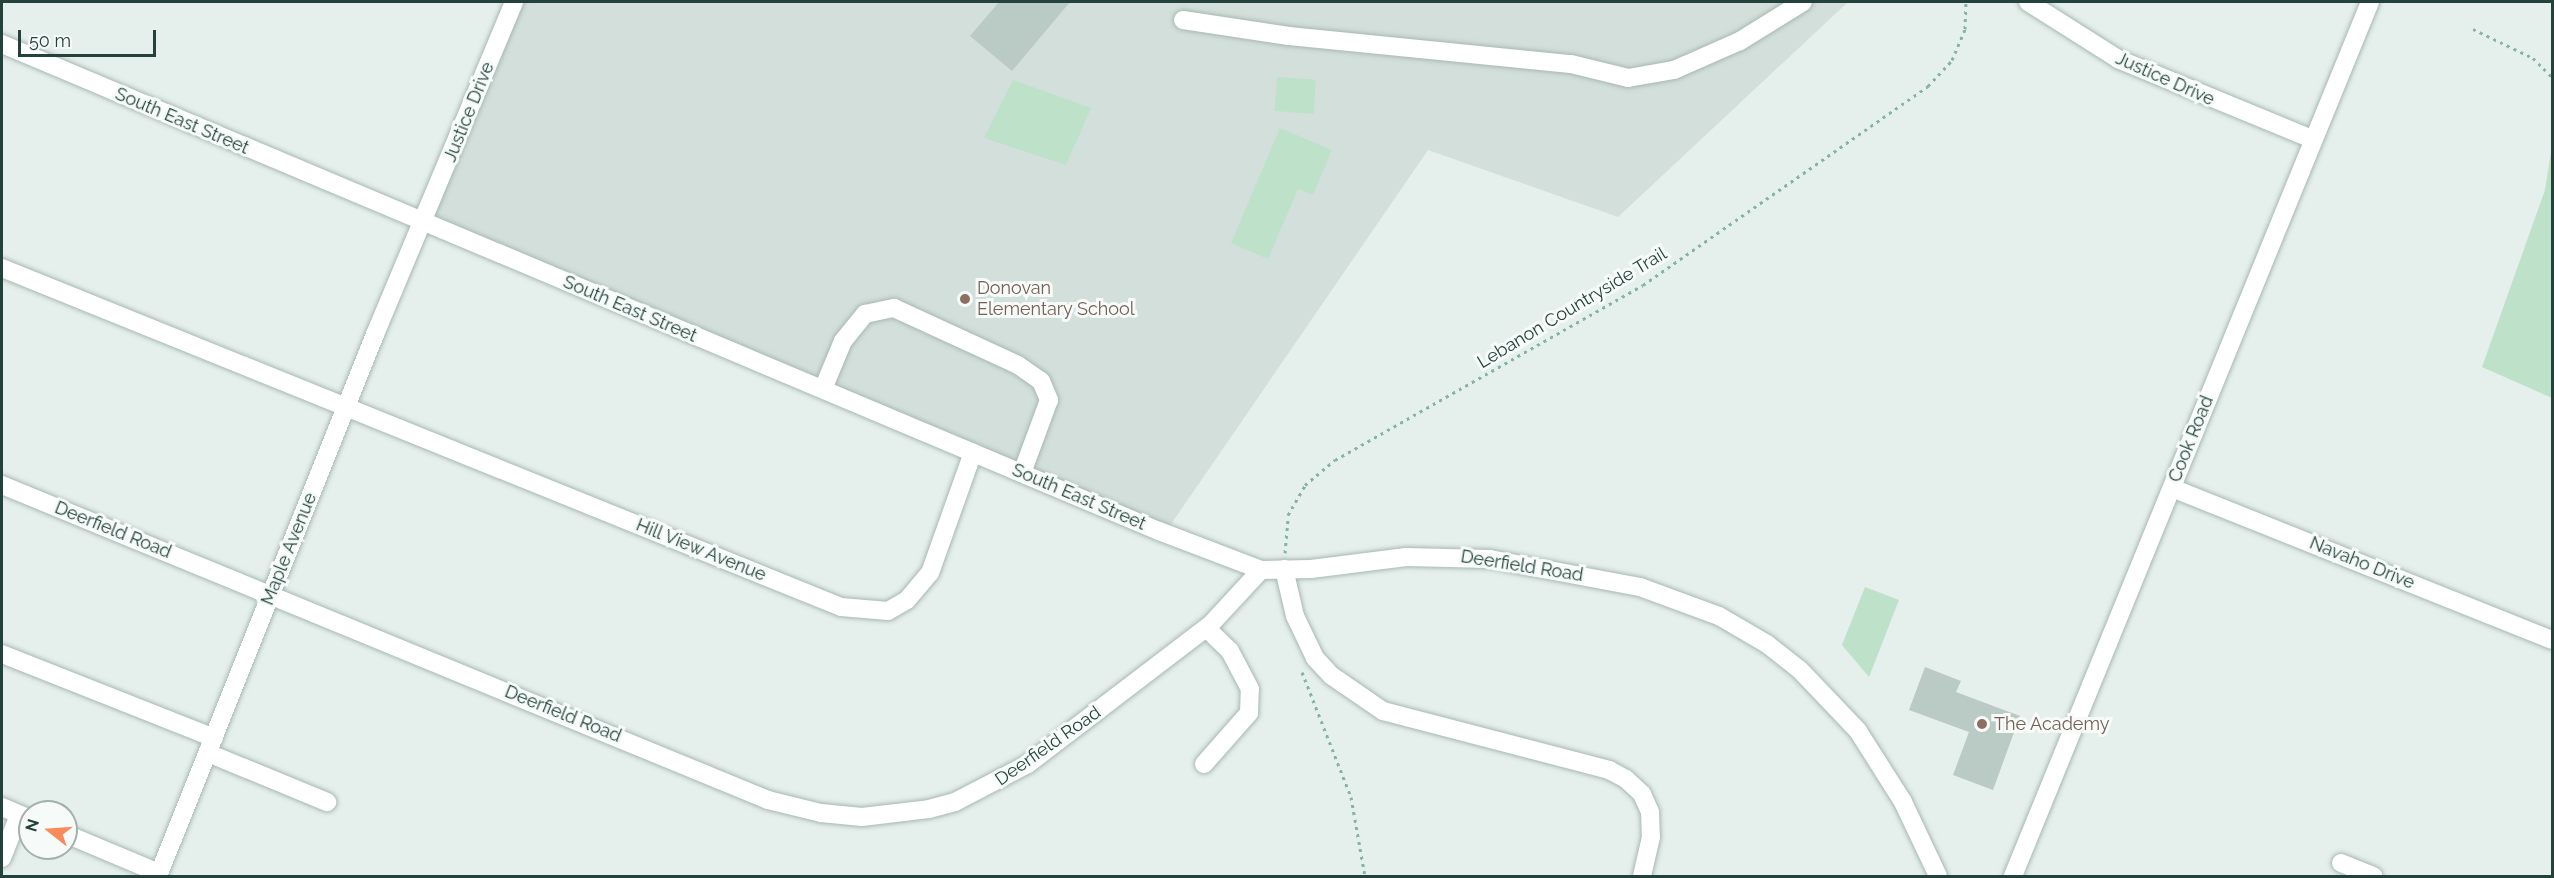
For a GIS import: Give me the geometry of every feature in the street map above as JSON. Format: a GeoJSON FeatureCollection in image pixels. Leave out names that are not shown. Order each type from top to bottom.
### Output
{"type":"FeatureCollection","features":[{"type":"Feature","properties":{"kind":"street","name":"Justice Drive"},"geometry":{"type":"LineString","coordinates":[[423,222],[514,2]]}},
{"type":"Feature","properties":{"kind":"street"},"geometry":{"type":"LineString","coordinates":[[1183,20],[1289,36],[1570,64],[1628,78],[1674,70],[1740,41],[1803,2]]}},
{"type":"Feature","properties":{"kind":"street","name":"Justice Drive"},"geometry":{"type":"LineString","coordinates":[[2028,2],[2118,59],[2312,139]]}},
{"type":"Feature","properties":{"kind":"street","name":"Cook Road"},"geometry":{"type":"LineString","coordinates":[[2013,876],[2312,139],[2370,2]]}},
{"type":"Feature","properties":{"kind":"street","name":"South East Street"},"geometry":{"type":"LineString","coordinates":[[2,44],[1022,473],[1261,570]]}},
{"type":"Feature","properties":{"kind":"street","name":"Maple Avenue"},"geometry":{"type":"LineString","coordinates":[[158,875],[346,405],[423,222]]}},
{"type":"Feature","properties":{"kind":"street","name":"Hill View Avenue"},"geometry":{"type":"LineString","coordinates":[[2,268],[346,405],[841,607],[888,611],[907,600],[930,573],[973,452]]}},
{"type":"Feature","properties":{"kind":"street"},"geometry":{"type":"LineString","coordinates":[[823,389],[843,341],[865,314],[894,308],[1018,365],[1041,381],[1049,400],[1022,473]]}},
{"type":"Feature","properties":{"kind":"street","name":"Deerfield Road"},"geometry":{"type":"LineString","coordinates":[[2,484],[768,800],[821,813],[862,817],[929,809],[993,786],[1061,740],[1206,628],[1261,570],[1406,557],[1490,558],[1640,587],[1719,616],[1767,644],[1800,670],[1858,731],[1903,802],[1938,876]]}},
{"type":"Feature","properties":{"kind":"street","name":"Navaho Drive"},"geometry":{"type":"LineString","coordinates":[[2172,488],[2553,640]]}},
{"type":"Feature","properties":{"kind":"street"},"geometry":{"type":"LineString","coordinates":[[1284,569],[1295,616],[1315,658],[1332,676],[1383,711],[1609,770],[1626,779],[1642,794],[1650,812],[1651,837],[1642,876]]}},
{"type":"Feature","properties":{"kind":"street"},"geometry":{"type":"LineString","coordinates":[[1204,764],[1249,713],[1250,689],[1230,651],[1206,628]]}},
{"type":"Feature","properties":{"kind":"street"},"geometry":{"type":"LineString","coordinates":[[2,654],[211,745],[327,802]]}},
{"type":"Feature","properties":{"kind":"street"},"geometry":{"type":"LineString","coordinates":[[2,807],[18,814]]}},
{"type":"Feature","properties":{"kind":"street"},"geometry":{"type":"LineString","coordinates":[[2,858],[18,828]]}},
{"type":"Feature","properties":{"kind":"street"},"geometry":{"type":"LineString","coordinates":[[78,839],[158,875]]}},
{"type":"Feature","properties":{"kind":"street"},"geometry":{"type":"LineString","coordinates":[[2341,863],[2373,876]]}},
{"type":"Feature","properties":{"kind":"path","name":"Lebanon Countryside Trail"},"geometry":{"type":"LineString","coordinates":[[1284,569],[1288,515],[1305,485],[1335,459],[1643,285],[1928,86],[1952,60],[1965,29],[1966,2]]}},
{"type":"Feature","properties":{"kind":"path"},"geometry":{"type":"LineString","coordinates":[[2473,29],[2533,58],[2553,77]]}},
{"type":"Feature","properties":{"kind":"path"},"geometry":{"type":"LineString","coordinates":[[1300,662],[1351,797],[1365,876]]}},
{"type":"Feature","properties":{"kind":"shaded area","name":"Donovan Elementary School"},"geometry":{"type":"Polygon","coordinates":[[[514,2],[1848,2],[1618,217],[1428,150],[1165,533],[423,222],[514,2]]]}},
{"type":"Feature","properties":{"kind":"green space"},"geometry":{"type":"Polygon","coordinates":[[[1277,77],[1316,80],[1314,114],[1275,111],[1277,77]]]}},
{"type":"Feature","properties":{"kind":"green space"},"geometry":{"type":"Polygon","coordinates":[[[1013,80],[1091,108],[1066,165],[984,138],[1013,80]]]}},
{"type":"Feature","properties":{"kind":"green space"},"geometry":{"type":"Polygon","coordinates":[[[1280,128],[1332,150],[1313,195],[1298,189],[1268,259],[1231,243],[1280,128]]]}},
{"type":"Feature","properties":{"kind":"green space"},"geometry":{"type":"Polygon","coordinates":[[[2552,146],[2552,398],[2482,367],[2545,190],[2552,146]]]}},
{"type":"Feature","properties":{"kind":"green space"},"geometry":{"type":"Polygon","coordinates":[[[1865,587],[1899,600],[1869,677],[1842,645],[1865,587]]]}},
{"type":"Feature","properties":{"kind":"building"},"geometry":{"type":"Polygon","coordinates":[[[999,2],[1070,2],[1012,71],[970,36],[999,2]]]}},
{"type":"Feature","properties":{"kind":"building","name":"The Academy"},"geometry":{"type":"Polygon","coordinates":[[[1925,667],[1961,681],[1956,692],[2020,716],[1993,790],[1953,775],[1969,732],[1909,710],[1925,667]]]}},
{"type":"Feature","properties":{"kind":"place","name":"Donovan Elementary School"},"geometry":{"type":"Point","coordinates":[965,299]}},
{"type":"Feature","properties":{"kind":"place","name":"The Academy"},"geometry":{"type":"Point","coordinates":[1982,724]}}]}
